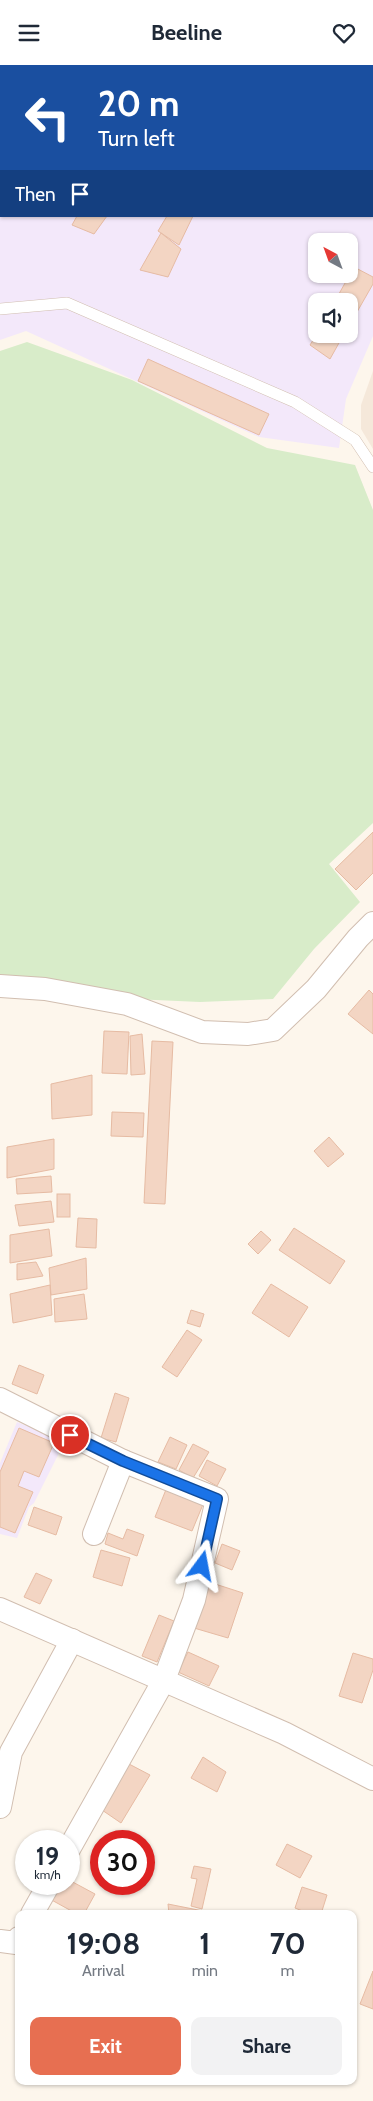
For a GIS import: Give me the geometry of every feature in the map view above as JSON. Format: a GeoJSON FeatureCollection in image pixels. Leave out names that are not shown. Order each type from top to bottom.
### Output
{"type":"FeatureCollection","features":[{"type":"Feature","properties":{"kind":"street"},"geometry":{"type":"LineString","coordinates":[[0,986],[45,989],[127,1004],[202,1032],[248,1034],[273,1030],[316,989],[366,930]]}},
{"type":"Feature","properties":{"kind":"street"},"geometry":{"type":"LineString","coordinates":[[0,1399],[123,1461],[217,1499],[194,1600],[164,1680],[80,1830]]}},
{"type":"Feature","properties":{"kind":"street"},"geometry":{"type":"LineString","coordinates":[[94,1534],[123,1461]]}},
{"type":"Feature","properties":{"kind":"street"},"geometry":{"type":"LineString","coordinates":[[0,1609],[284,1733],[373,1779]]}},
{"type":"Feature","properties":{"kind":"street"},"geometry":{"type":"LineString","coordinates":[[0,1807],[6,1750],[72,1640]]}},
{"type":"Feature","properties":{"kind":"street"},"geometry":{"type":"LineString","coordinates":[[34,1910],[43,1895]]}},
{"type":"Feature","properties":{"kind":"street"},"geometry":{"type":"LineString","coordinates":[[0,1941],[15,1943]]}},
{"type":"Feature","properties":{"kind":"lane"},"geometry":{"type":"LineString","coordinates":[[0,309],[67,303],[295,402],[355,440],[373,467]]}},
{"type":"Feature","properties":{"kind":"lane"},"geometry":{"type":"LineString","coordinates":[[366,930],[373,910]]}},
{"type":"Feature","properties":{"kind":"shaded area"},"geometry":{"type":"Polygon","coordinates":[[[0,217],[373,217],[373,336],[346,399],[339,448],[259,437],[26,331],[0,340],[0,217]]]}},
{"type":"Feature","properties":{"kind":"shaded area"},"geometry":{"type":"Polygon","coordinates":[[[373,371],[373,449],[361,429],[361,405],[373,371]]]}},
{"type":"Feature","properties":{"kind":"shaded area"},"geometry":{"type":"Polygon","coordinates":[[[17,1422],[65,1441],[34,1503],[29,1507],[17,1538],[0,1534],[0,1463],[17,1422]]]}},
{"type":"Feature","properties":{"kind":"green space"},"geometry":{"type":"Polygon","coordinates":[[[27,342],[132,380],[267,448],[355,465],[373,510],[373,823],[329,864],[360,902],[314,949],[273,999],[200,1002],[0,993],[0,351],[27,342]]]}},
{"type":"Feature","properties":{"kind":"building"},"geometry":{"type":"Polygon","coordinates":[[[76,217],[106,217],[94,234],[72,225],[76,217]]]}},
{"type":"Feature","properties":{"kind":"building"},"geometry":{"type":"Polygon","coordinates":[[[166,217],[193,217],[179,245],[158,231],[166,217]]]}},
{"type":"Feature","properties":{"kind":"building"},"geometry":{"type":"Polygon","coordinates":[[[161,233],[181,249],[168,277],[140,270],[161,233]]]}},
{"type":"Feature","properties":{"kind":"building"},"geometry":{"type":"Polygon","coordinates":[[[358,269],[373,277],[373,284],[358,310],[358,293],[339,293],[345,283],[358,283],[358,269]]]}},
{"type":"Feature","properties":{"kind":"building"},"geometry":{"type":"Polygon","coordinates":[[[311,343],[339,343],[330,359],[310,345],[311,343]]]}},
{"type":"Feature","properties":{"kind":"building"},"geometry":{"type":"Polygon","coordinates":[[[148,359],[269,414],[259,435],[138,381],[148,359]]]}},
{"type":"Feature","properties":{"kind":"building"},"geometry":{"type":"Polygon","coordinates":[[[373,832],[373,873],[356,890],[335,869],[373,832]]]}},
{"type":"Feature","properties":{"kind":"building"},"geometry":{"type":"Polygon","coordinates":[[[369,990],[373,994],[373,1034],[348,1014],[369,990]]]}},
{"type":"Feature","properties":{"kind":"building"},"geometry":{"type":"Polygon","coordinates":[[[104,1031],[129,1032],[127,1074],[102,1073],[104,1031]]]}},
{"type":"Feature","properties":{"kind":"building"},"geometry":{"type":"Polygon","coordinates":[[[142,1034],[145,1074],[131,1075],[130,1036],[142,1034]]]}},
{"type":"Feature","properties":{"kind":"building"},"geometry":{"type":"Polygon","coordinates":[[[152,1041],[173,1042],[165,1204],[144,1203],[152,1041]]]}},
{"type":"Feature","properties":{"kind":"building"},"geometry":{"type":"Polygon","coordinates":[[[92,1075],[92,1115],[52,1119],[51,1084],[92,1075]]]}},
{"type":"Feature","properties":{"kind":"building"},"geometry":{"type":"Polygon","coordinates":[[[112,1112],[144,1113],[143,1137],[111,1136],[112,1112]]]}},
{"type":"Feature","properties":{"kind":"building"},"geometry":{"type":"Polygon","coordinates":[[[329,1137],[344,1154],[328,1167],[314,1151],[329,1137]]]}},
{"type":"Feature","properties":{"kind":"building"},"geometry":{"type":"Polygon","coordinates":[[[54,1139],[54,1169],[7,1178],[7,1147],[54,1139]]]}},
{"type":"Feature","properties":{"kind":"building"},"geometry":{"type":"Polygon","coordinates":[[[51,1176],[52,1192],[17,1194],[16,1179],[51,1176]]]}},
{"type":"Feature","properties":{"kind":"building"},"geometry":{"type":"Polygon","coordinates":[[[57,1194],[70,1194],[70,1217],[57,1217],[57,1194]]]}},
{"type":"Feature","properties":{"kind":"building"},"geometry":{"type":"Polygon","coordinates":[[[51,1201],[54,1222],[19,1226],[15,1205],[51,1201]]]}},
{"type":"Feature","properties":{"kind":"building"},"geometry":{"type":"Polygon","coordinates":[[[78,1218],[97,1219],[96,1248],[76,1247],[78,1218]]]}},
{"type":"Feature","properties":{"kind":"building"},"geometry":{"type":"Polygon","coordinates":[[[294,1228],[345,1261],[330,1284],[279,1250],[294,1228]]]}},
{"type":"Feature","properties":{"kind":"building"},"geometry":{"type":"Polygon","coordinates":[[[49,1229],[52,1256],[10,1263],[10,1235],[49,1229]]]}},
{"type":"Feature","properties":{"kind":"building"},"geometry":{"type":"Polygon","coordinates":[[[261,1231],[271,1240],[258,1254],[248,1244],[261,1231]]]}},
{"type":"Feature","properties":{"kind":"building"},"geometry":{"type":"Polygon","coordinates":[[[86,1258],[87,1289],[51,1295],[49,1268],[86,1258]]]}},
{"type":"Feature","properties":{"kind":"building"},"geometry":{"type":"Polygon","coordinates":[[[36,1262],[43,1276],[17,1280],[17,1264],[36,1262]]]}},
{"type":"Feature","properties":{"kind":"building"},"geometry":{"type":"Polygon","coordinates":[[[271,1284],[308,1307],[289,1337],[252,1313],[271,1284]]]}},
{"type":"Feature","properties":{"kind":"building"},"geometry":{"type":"Polygon","coordinates":[[[50,1285],[52,1315],[13,1323],[10,1294],[50,1285]]]}},
{"type":"Feature","properties":{"kind":"building"},"geometry":{"type":"Polygon","coordinates":[[[84,1294],[87,1319],[55,1322],[54,1299],[84,1294]]]}},
{"type":"Feature","properties":{"kind":"building"},"geometry":{"type":"Polygon","coordinates":[[[191,1310],[204,1314],[200,1327],[187,1323],[191,1310]]]}},
{"type":"Feature","properties":{"kind":"building"},"geometry":{"type":"Polygon","coordinates":[[[187,1330],[202,1340],[177,1377],[162,1367],[187,1330]]]}},
{"type":"Feature","properties":{"kind":"building"},"geometry":{"type":"Polygon","coordinates":[[[19,1365],[44,1375],[37,1394],[12,1384],[19,1365]]]}},
{"type":"Feature","properties":{"kind":"building"},"geometry":{"type":"Polygon","coordinates":[[[115,1393],[129,1398],[116,1442],[101,1438],[115,1393]]]}},
{"type":"Feature","properties":{"kind":"building"},"geometry":{"type":"Polygon","coordinates":[[[19,1428],[54,1443],[39,1477],[24,1471],[18,1486],[33,1492],[15,1533],[0,1527],[0,1472],[19,1428]]]}},
{"type":"Feature","properties":{"kind":"building"},"geometry":{"type":"Polygon","coordinates":[[[170,1437],[187,1445],[176,1469],[158,1462],[170,1437]]]}},
{"type":"Feature","properties":{"kind":"building"},"geometry":{"type":"Polygon","coordinates":[[[193,1444],[209,1452],[193,1478],[179,1470],[193,1444]]]}},
{"type":"Feature","properties":{"kind":"building"},"geometry":{"type":"Polygon","coordinates":[[[207,1460],[226,1469],[217,1486],[199,1476],[207,1460]]]}},
{"type":"Feature","properties":{"kind":"building"},"geometry":{"type":"Polygon","coordinates":[[[167,1487],[204,1502],[192,1531],[155,1517],[167,1487]]]}},
{"type":"Feature","properties":{"kind":"building"},"geometry":{"type":"Polygon","coordinates":[[[34,1507],[62,1517],[56,1535],[28,1525],[34,1507]]]}},
{"type":"Feature","properties":{"kind":"building"},"geometry":{"type":"Polygon","coordinates":[[[127,1529],[144,1535],[137,1556],[105,1544],[108,1533],[123,1539],[127,1529]]]}},
{"type":"Feature","properties":{"kind":"building"},"geometry":{"type":"Polygon","coordinates":[[[222,1544],[240,1551],[232,1570],[215,1563],[222,1544]]]}},
{"type":"Feature","properties":{"kind":"building"},"geometry":{"type":"Polygon","coordinates":[[[101,1550],[130,1558],[122,1586],[93,1577],[101,1550]]]}},
{"type":"Feature","properties":{"kind":"building"},"geometry":{"type":"Polygon","coordinates":[[[36,1573],[52,1580],[40,1604],[24,1597],[36,1573]]]}},
{"type":"Feature","properties":{"kind":"building"},"geometry":{"type":"Polygon","coordinates":[[[209,1582],[243,1593],[228,1638],[194,1628],[209,1582]]]}},
{"type":"Feature","properties":{"kind":"building"},"geometry":{"type":"Polygon","coordinates":[[[159,1615],[174,1621],[157,1662],[142,1656],[159,1615]]]}},
{"type":"Feature","properties":{"kind":"building"},"geometry":{"type":"Polygon","coordinates":[[[188,1652],[219,1666],[209,1686],[178,1672],[188,1652]]]}},
{"type":"Feature","properties":{"kind":"building"},"geometry":{"type":"Polygon","coordinates":[[[353,1653],[373,1659],[373,1670],[362,1703],[339,1696],[353,1653]]]}},
{"type":"Feature","properties":{"kind":"building"},"geometry":{"type":"Polygon","coordinates":[[[203,1757],[226,1772],[217,1792],[191,1778],[203,1757]]]}},
{"type":"Feature","properties":{"kind":"building"},"geometry":{"type":"Polygon","coordinates":[[[129,1764],[150,1775],[121,1823],[102,1810],[129,1764]]]}},
{"type":"Feature","properties":{"kind":"building"},"geometry":{"type":"Polygon","coordinates":[[[287,1844],[312,1856],[300,1878],[276,1865],[287,1844]]]}},
{"type":"Feature","properties":{"kind":"building"},"geometry":{"type":"Polygon","coordinates":[[[194,1866],[211,1869],[202,1909],[191,1906],[197,1879],[191,1878],[194,1866]]]}},
{"type":"Feature","properties":{"kind":"building"},"geometry":{"type":"Polygon","coordinates":[[[80,1886],[90,1891],[90,1895],[94,1895],[86,1910],[70,1910],[48,1898],[50,1895],[80,1895],[80,1886]]]}},
{"type":"Feature","properties":{"kind":"building"},"geometry":{"type":"Polygon","coordinates":[[[302,1887],[327,1895],[322,1910],[300,1910],[295,1908],[302,1887]]]}},
{"type":"Feature","properties":{"kind":"building"},"geometry":{"type":"Polygon","coordinates":[[[168,1904],[198,1910],[169,1910],[168,1904]]]}},
{"type":"Feature","properties":{"kind":"building"},"geometry":{"type":"Polygon","coordinates":[[[373,1971],[373,2009],[360,2004],[373,1971]]]}},
{"type":"Feature","properties":{"kind":"route"},"geometry":{"type":"LineString","coordinates":[[70,1435],[123,1461],[217,1499],[202,1566]]}}]}
